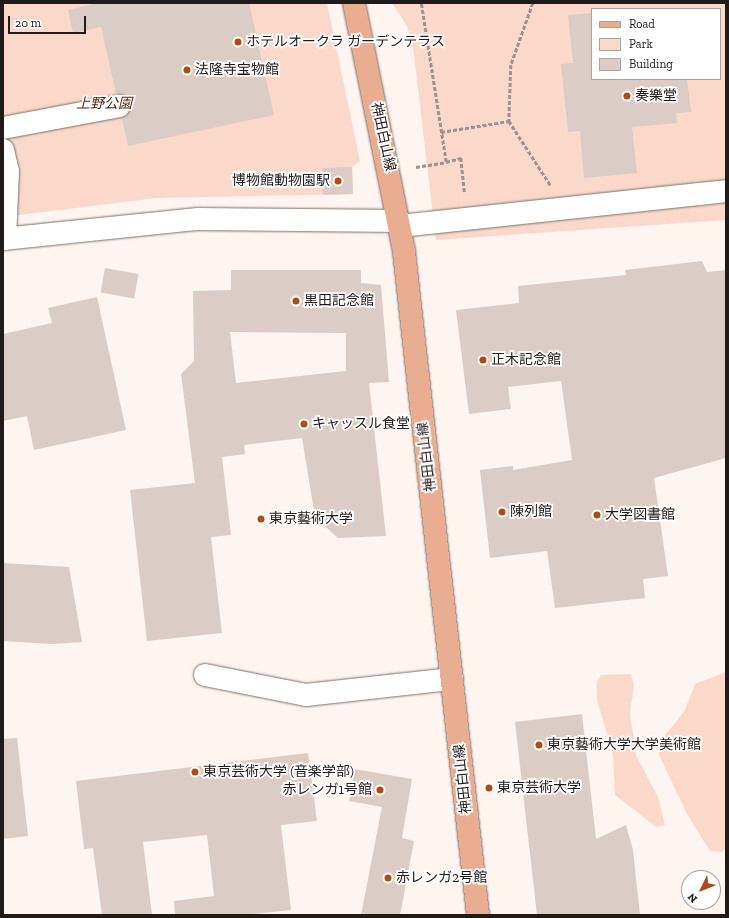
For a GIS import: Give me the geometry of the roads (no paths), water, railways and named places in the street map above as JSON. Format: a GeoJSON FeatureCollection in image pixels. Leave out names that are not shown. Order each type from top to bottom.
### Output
{"type":"FeatureCollection","features":[{"type":"Feature","properties":{"kind":"main road","name":"神田白山線"},"geometry":{"type":"LineString","coordinates":[[354,3],[400,224],[478,915]]}},
{"type":"Feature","properties":{"kind":"street"},"geometry":{"type":"LineString","coordinates":[[3,128],[119,106]]}},
{"type":"Feature","properties":{"kind":"street"},"geometry":{"type":"LineString","coordinates":[[3,150],[8,171],[4,239],[198,219],[400,224],[726,191]]}},
{"type":"Feature","properties":{"kind":"street"},"geometry":{"type":"LineString","coordinates":[[205,675],[306,695],[452,680]]}},
{"type":"Feature","properties":{"kind":"place","name":"ホテルオークラ ガーデンテラス"},"geometry":{"type":"Point","coordinates":[238,42]}},
{"type":"Feature","properties":{"kind":"place","name":"法隆寺宝物館"},"geometry":{"type":"Point","coordinates":[187,70]}},
{"type":"Feature","properties":{"kind":"place","name":"奏樂堂"},"geometry":{"type":"Point","coordinates":[627,96]}},
{"type":"Feature","properties":{"kind":"place","name":"博物館動物園駅"},"geometry":{"type":"Point","coordinates":[338,181]}},
{"type":"Feature","properties":{"kind":"place","name":"黒田記念館"},"geometry":{"type":"Point","coordinates":[296,301]}},
{"type":"Feature","properties":{"kind":"place","name":"正木記念館"},"geometry":{"type":"Point","coordinates":[483,360]}},
{"type":"Feature","properties":{"kind":"place","name":"キャッスル食堂"},"geometry":{"type":"Point","coordinates":[304,424]}},
{"type":"Feature","properties":{"kind":"place","name":"陳列館"},"geometry":{"type":"Point","coordinates":[502,512]}},
{"type":"Feature","properties":{"kind":"place","name":"大学図書館"},"geometry":{"type":"Point","coordinates":[597,515]}},
{"type":"Feature","properties":{"kind":"place","name":"東京藝術大学"},"geometry":{"type":"Point","coordinates":[261,519]}},
{"type":"Feature","properties":{"kind":"place","name":"東京藝術大学大学美術館"},"geometry":{"type":"Point","coordinates":[539,745]}},
{"type":"Feature","properties":{"kind":"place","name":"東京芸術大学 (音楽学部)"},"geometry":{"type":"Point","coordinates":[195,772]}},
{"type":"Feature","properties":{"kind":"place","name":"東京芸術大学"},"geometry":{"type":"Point","coordinates":[489,788]}},
{"type":"Feature","properties":{"kind":"place","name":"赤レンガ1号館"},"geometry":{"type":"Point","coordinates":[380,790]}},
{"type":"Feature","properties":{"kind":"place","name":"赤レンガ2号館"},"geometry":{"type":"Point","coordinates":[388,878]}},
{"type":"Feature","properties":{"kind":"park label","name":"上野公園"},"geometry":{"type":"Point","coordinates":[104,104]}}]}
